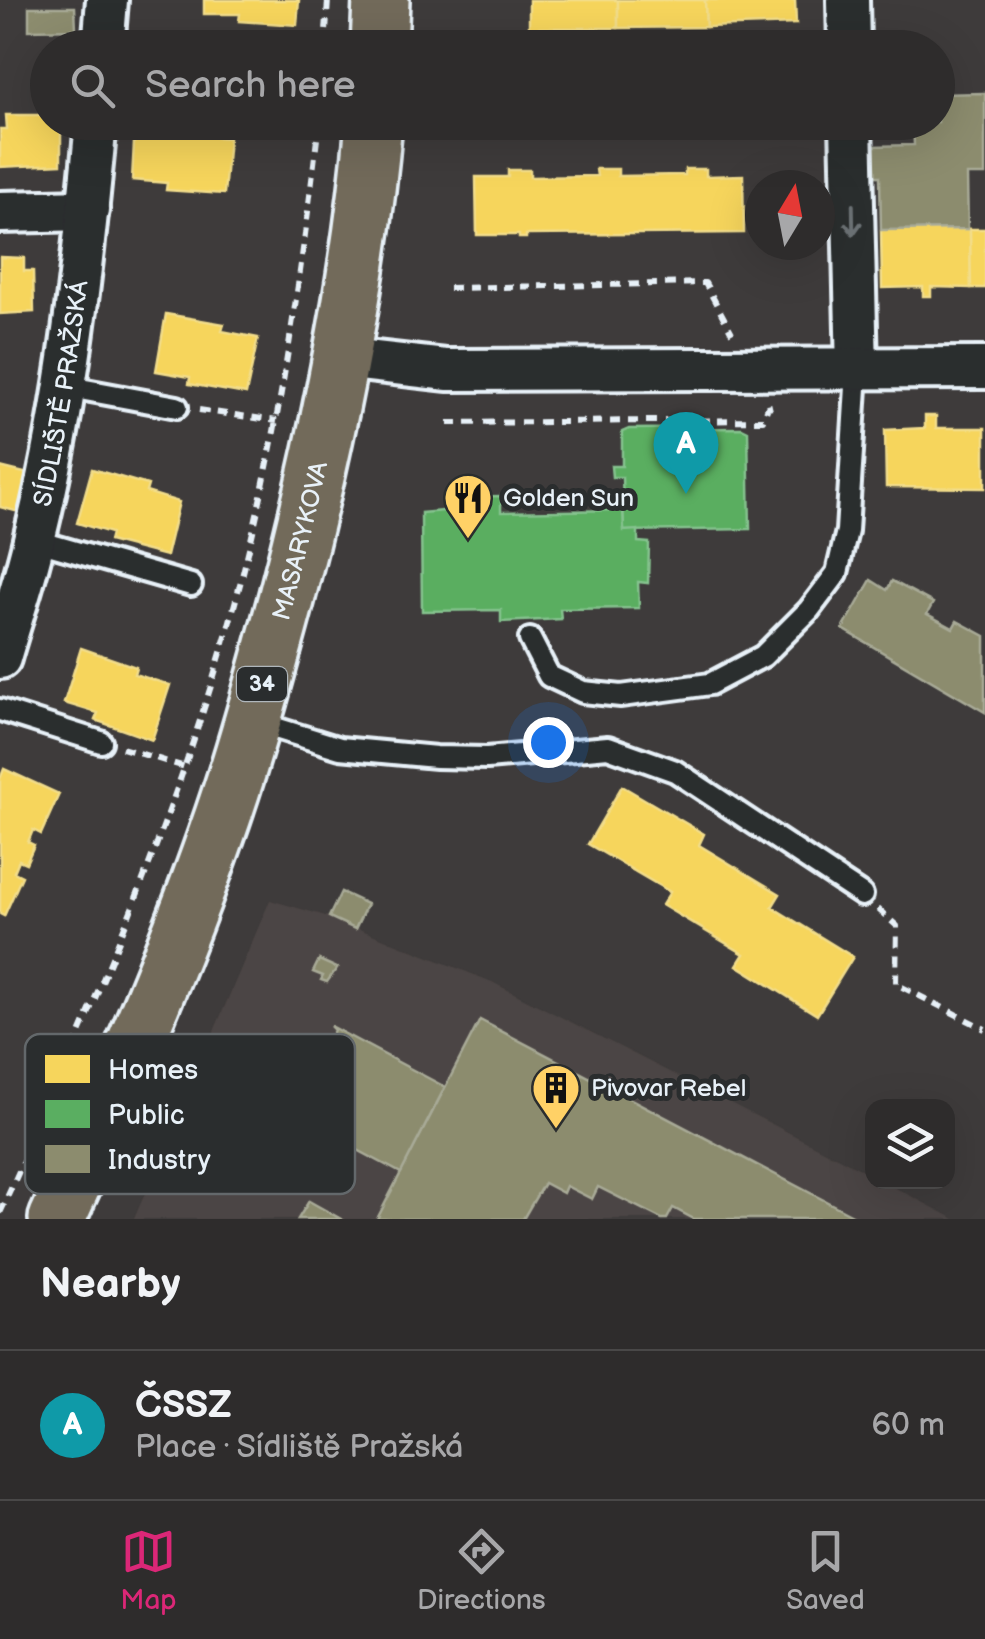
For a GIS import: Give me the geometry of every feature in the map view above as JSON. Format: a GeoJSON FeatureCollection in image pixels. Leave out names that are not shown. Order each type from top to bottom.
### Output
{"type":"FeatureCollection","features":[{"type":"Feature","properties":{"kind":"main road"},"geometry":{"type":"LineString","coordinates":[[380,30],[382,0]]}},
{"type":"Feature","properties":{"kind":"main road","name":"MASARYKOVA"},"geometry":{"type":"LineString","coordinates":[[139,1034],[218,832],[300,548],[361,246],[372,140]]}},
{"type":"Feature","properties":{"kind":"main road","name":"MASARYKOVA"},"geometry":{"type":"LineString","coordinates":[[57,1219],[68,1194]]}},
{"type":"Feature","properties":{"kind":"street"},"geometry":{"type":"LineString","coordinates":[[104,30],[107,0]]}},
{"type":"Feature","properties":{"kind":"street"},"geometry":{"type":"LineString","coordinates":[[848,0],[849,30]]}},
{"type":"Feature","properties":{"kind":"street","name":"SÍDLIŠTĚ PRAŽSKÁ"},"geometry":{"type":"LineString","coordinates":[[0,658],[34,540],[64,386],[94,140]]}},
{"type":"Feature","properties":{"kind":"street"},"geometry":{"type":"LineString","coordinates":[[851,140],[857,370]]}},
{"type":"Feature","properties":{"kind":"street"},"geometry":{"type":"LineString","coordinates":[[0,212],[88,210]]}},
{"type":"Feature","properties":{"kind":"street"},"geometry":{"type":"LineString","coordinates":[[341,358],[447,370],[985,368]]}},
{"type":"Feature","properties":{"kind":"lane"},"geometry":{"type":"LineString","coordinates":[[530,639],[549,676],[583,692],[621,696],[710,684],[763,656],[809,610],[837,573],[846,532],[857,370]]}},
{"type":"Feature","properties":{"kind":"lane"},"geometry":{"type":"LineString","coordinates":[[64,386],[178,406]]}},
{"type":"Feature","properties":{"kind":"lane"},"geometry":{"type":"LineString","coordinates":[[34,540],[191,586]]}},
{"type":"Feature","properties":{"kind":"lane"},"geometry":{"type":"LineString","coordinates":[[0,710],[102,742]]}},
{"type":"Feature","properties":{"kind":"lane"},"geometry":{"type":"LineString","coordinates":[[252,721],[340,748],[436,758],[608,748],[676,772],[862,895]]}},
{"type":"Feature","properties":{"kind":"path"},"geometry":{"type":"LineString","coordinates":[[327,30],[328,0]]}},
{"type":"Feature","properties":{"kind":"path"},"geometry":{"type":"LineString","coordinates":[[80,1034],[184,767],[230,620],[277,421],[316,140]]}},
{"type":"Feature","properties":{"kind":"path"},"geometry":{"type":"LineString","coordinates":[[449,288],[705,283],[730,332],[748,332]]}},
{"type":"Feature","properties":{"kind":"path"},"geometry":{"type":"LineString","coordinates":[[178,406],[277,421]]}},
{"type":"Feature","properties":{"kind":"path"},"geometry":{"type":"LineString","coordinates":[[448,422],[763,420],[768,406],[786,406]]}},
{"type":"Feature","properties":{"kind":"path"},"geometry":{"type":"LineString","coordinates":[[102,742],[184,767]]}},
{"type":"Feature","properties":{"kind":"path"},"geometry":{"type":"LineString","coordinates":[[862,895],[897,926],[896,984],[985,1028]]}},
{"type":"Feature","properties":{"kind":"path"},"geometry":{"type":"LineString","coordinates":[[0,1213],[25,1157]]}},
{"type":"Feature","properties":{"kind":"shaded area","name":"Pivovar Rebel"},"geometry":{"type":"Polygon","coordinates":[[[270,900],[329,917],[492,982],[865,1171],[865,1189],[897,1189],[955,1219],[134,1219],[145,1194],[355,1194],[355,1034],[213,1034],[270,900]]]}},
{"type":"Feature","properties":{"kind":"building: Homes"},"geometry":{"type":"Polygon","coordinates":[[[204,0],[299,0],[297,25],[239,21],[240,14],[204,14],[204,0]]]}},
{"type":"Feature","properties":{"kind":"building: Homes"},"geometry":{"type":"Polygon","coordinates":[[[529,0],[618,0],[618,28],[529,28],[529,0]]]}},
{"type":"Feature","properties":{"kind":"building: Homes"},"geometry":{"type":"Polygon","coordinates":[[[618,0],[705,0],[706,27],[618,28],[618,0]]]}},
{"type":"Feature","properties":{"kind":"building: Homes"},"geometry":{"type":"Polygon","coordinates":[[[705,0],[795,0],[796,24],[706,27],[705,0]]]}},
{"type":"Feature","properties":{"kind":"building: Homes"},"geometry":{"type":"Polygon","coordinates":[[[6,115],[30,115],[30,140],[61,140],[61,164],[0,167],[0,129],[7,129],[6,115]]]}},
{"type":"Feature","properties":{"kind":"building: Homes"},"geometry":{"type":"Polygon","coordinates":[[[134,140],[229,140],[224,194],[166,190],[167,183],[132,180],[134,140]]]}},
{"type":"Feature","properties":{"kind":"building: Homes"},"geometry":{"type":"Polygon","coordinates":[[[596,169],[618,169],[618,176],[685,175],[685,169],[706,169],[706,176],[743,175],[744,233],[526,238],[477,235],[476,177],[508,177],[508,170],[530,170],[530,177],[597,176],[596,169]]]}},
{"type":"Feature","properties":{"kind":"building: Homes"},"geometry":{"type":"Polygon","coordinates":[[[970,229],[971,288],[931,287],[931,296],[923,296],[923,287],[882,288],[881,230],[970,229]]]}},
{"type":"Feature","properties":{"kind":"building: Homes"},"geometry":{"type":"Polygon","coordinates":[[[970,229],[985,229],[985,288],[971,288],[970,229]]]}},
{"type":"Feature","properties":{"kind":"building: Homes"},"geometry":{"type":"Polygon","coordinates":[[[0,257],[24,258],[24,271],[33,271],[34,312],[0,314],[0,257]]]}},
{"type":"Feature","properties":{"kind":"building: Homes"},"geometry":{"type":"Polygon","coordinates":[[[166,314],[224,324],[222,331],[258,338],[246,394],[189,384],[190,377],[156,371],[166,314]]]}},
{"type":"Feature","properties":{"kind":"building: Homes"},"geometry":{"type":"Polygon","coordinates":[[[925,416],[936,416],[936,428],[985,428],[985,488],[886,487],[885,430],[925,428],[925,416]]]}},
{"type":"Feature","properties":{"kind":"building: Homes"},"geometry":{"type":"Polygon","coordinates":[[[0,467],[32,475],[23,513],[0,507],[0,467]]]}},
{"type":"Feature","properties":{"kind":"building: Homes"},"geometry":{"type":"Polygon","coordinates":[[[92,469],[148,485],[146,492],[179,502],[166,556],[109,541],[111,533],[77,523],[92,469]]]}},
{"type":"Feature","properties":{"kind":"building: Homes"},"geometry":{"type":"Polygon","coordinates":[[[81,648],[136,667],[134,674],[170,685],[152,740],[95,720],[98,713],[64,703],[81,648]]]}},
{"type":"Feature","properties":{"kind":"building: Homes"},"geometry":{"type":"Polygon","coordinates":[[[4,769],[59,794],[41,834],[33,830],[28,842],[34,845],[26,863],[19,860],[14,872],[22,876],[4,916],[0,914],[0,779],[4,769]]]}},
{"type":"Feature","properties":{"kind":"building: Homes"},"geometry":{"type":"Polygon","coordinates":[[[622,786],[704,834],[699,845],[780,894],[772,907],[853,957],[817,1015],[737,965],[744,954],[662,905],[670,892],[588,844],[622,786]]]}},
{"type":"Feature","properties":{"kind":"building: Public"},"geometry":{"type":"Polygon","coordinates":[[[742,428],[748,431],[750,529],[624,531],[622,477],[612,477],[611,466],[622,466],[622,432],[742,428]]]}},
{"type":"Feature","properties":{"kind":"building: Public"},"geometry":{"type":"Polygon","coordinates":[[[501,496],[501,512],[623,510],[624,531],[638,530],[638,542],[649,543],[648,583],[638,582],[639,608],[560,609],[561,619],[501,622],[501,610],[422,611],[421,513],[454,510],[455,497],[501,496]]]}},
{"type":"Feature","properties":{"kind":"building: Industry"},"geometry":{"type":"Polygon","coordinates":[[[29,7],[75,7],[76,29],[29,30],[29,7]]]}},
{"type":"Feature","properties":{"kind":"building: Industry"},"geometry":{"type":"Polygon","coordinates":[[[985,93],[985,175],[967,175],[968,229],[881,230],[880,176],[869,176],[872,146],[955,140],[955,94],[985,93]]]}},
{"type":"Feature","properties":{"kind":"building: Industry"},"geometry":{"type":"Polygon","coordinates":[[[871,580],[887,590],[892,581],[933,603],[927,614],[953,628],[957,621],[985,636],[985,712],[843,629],[871,580]]]}},
{"type":"Feature","properties":{"kind":"building: Industry"},"geometry":{"type":"Polygon","coordinates":[[[341,892],[367,904],[355,929],[329,917],[341,892]]]}},
{"type":"Feature","properties":{"kind":"building: Industry"},"geometry":{"type":"Polygon","coordinates":[[[319,960],[337,968],[327,982],[313,972],[319,960]]]}},
{"type":"Feature","properties":{"kind":"building: Industry","name":"Pivovar Rebel"},"geometry":{"type":"Polygon","coordinates":[[[480,1020],[860,1219],[694,1219],[673,1208],[667,1219],[662,1219],[598,1187],[592,1199],[566,1186],[563,1193],[544,1183],[523,1219],[377,1219],[480,1020]]]}},
{"type":"Feature","properties":{"kind":"building: Industry"},"geometry":{"type":"Polygon","coordinates":[[[355,1039],[445,1087],[401,1173],[355,1149],[355,1039]]]}},
{"type":"Feature","properties":{"kind":"building: Industry"},"geometry":{"type":"Polygon","coordinates":[[[309,1201],[341,1219],[298,1219],[309,1201]]]}},
{"type":"Feature","properties":{"kind":"place","name":"ČSSZ"},"geometry":{"type":"Point","coordinates":[686,494]}},
{"type":"Feature","properties":{"kind":"place","name":"Golden Sun"},"geometry":{"type":"Point","coordinates":[468,540]}},
{"type":"Feature","properties":{"kind":"place","name":"Pivovar Rebel"},"geometry":{"type":"Point","coordinates":[556,1130]}}]}
